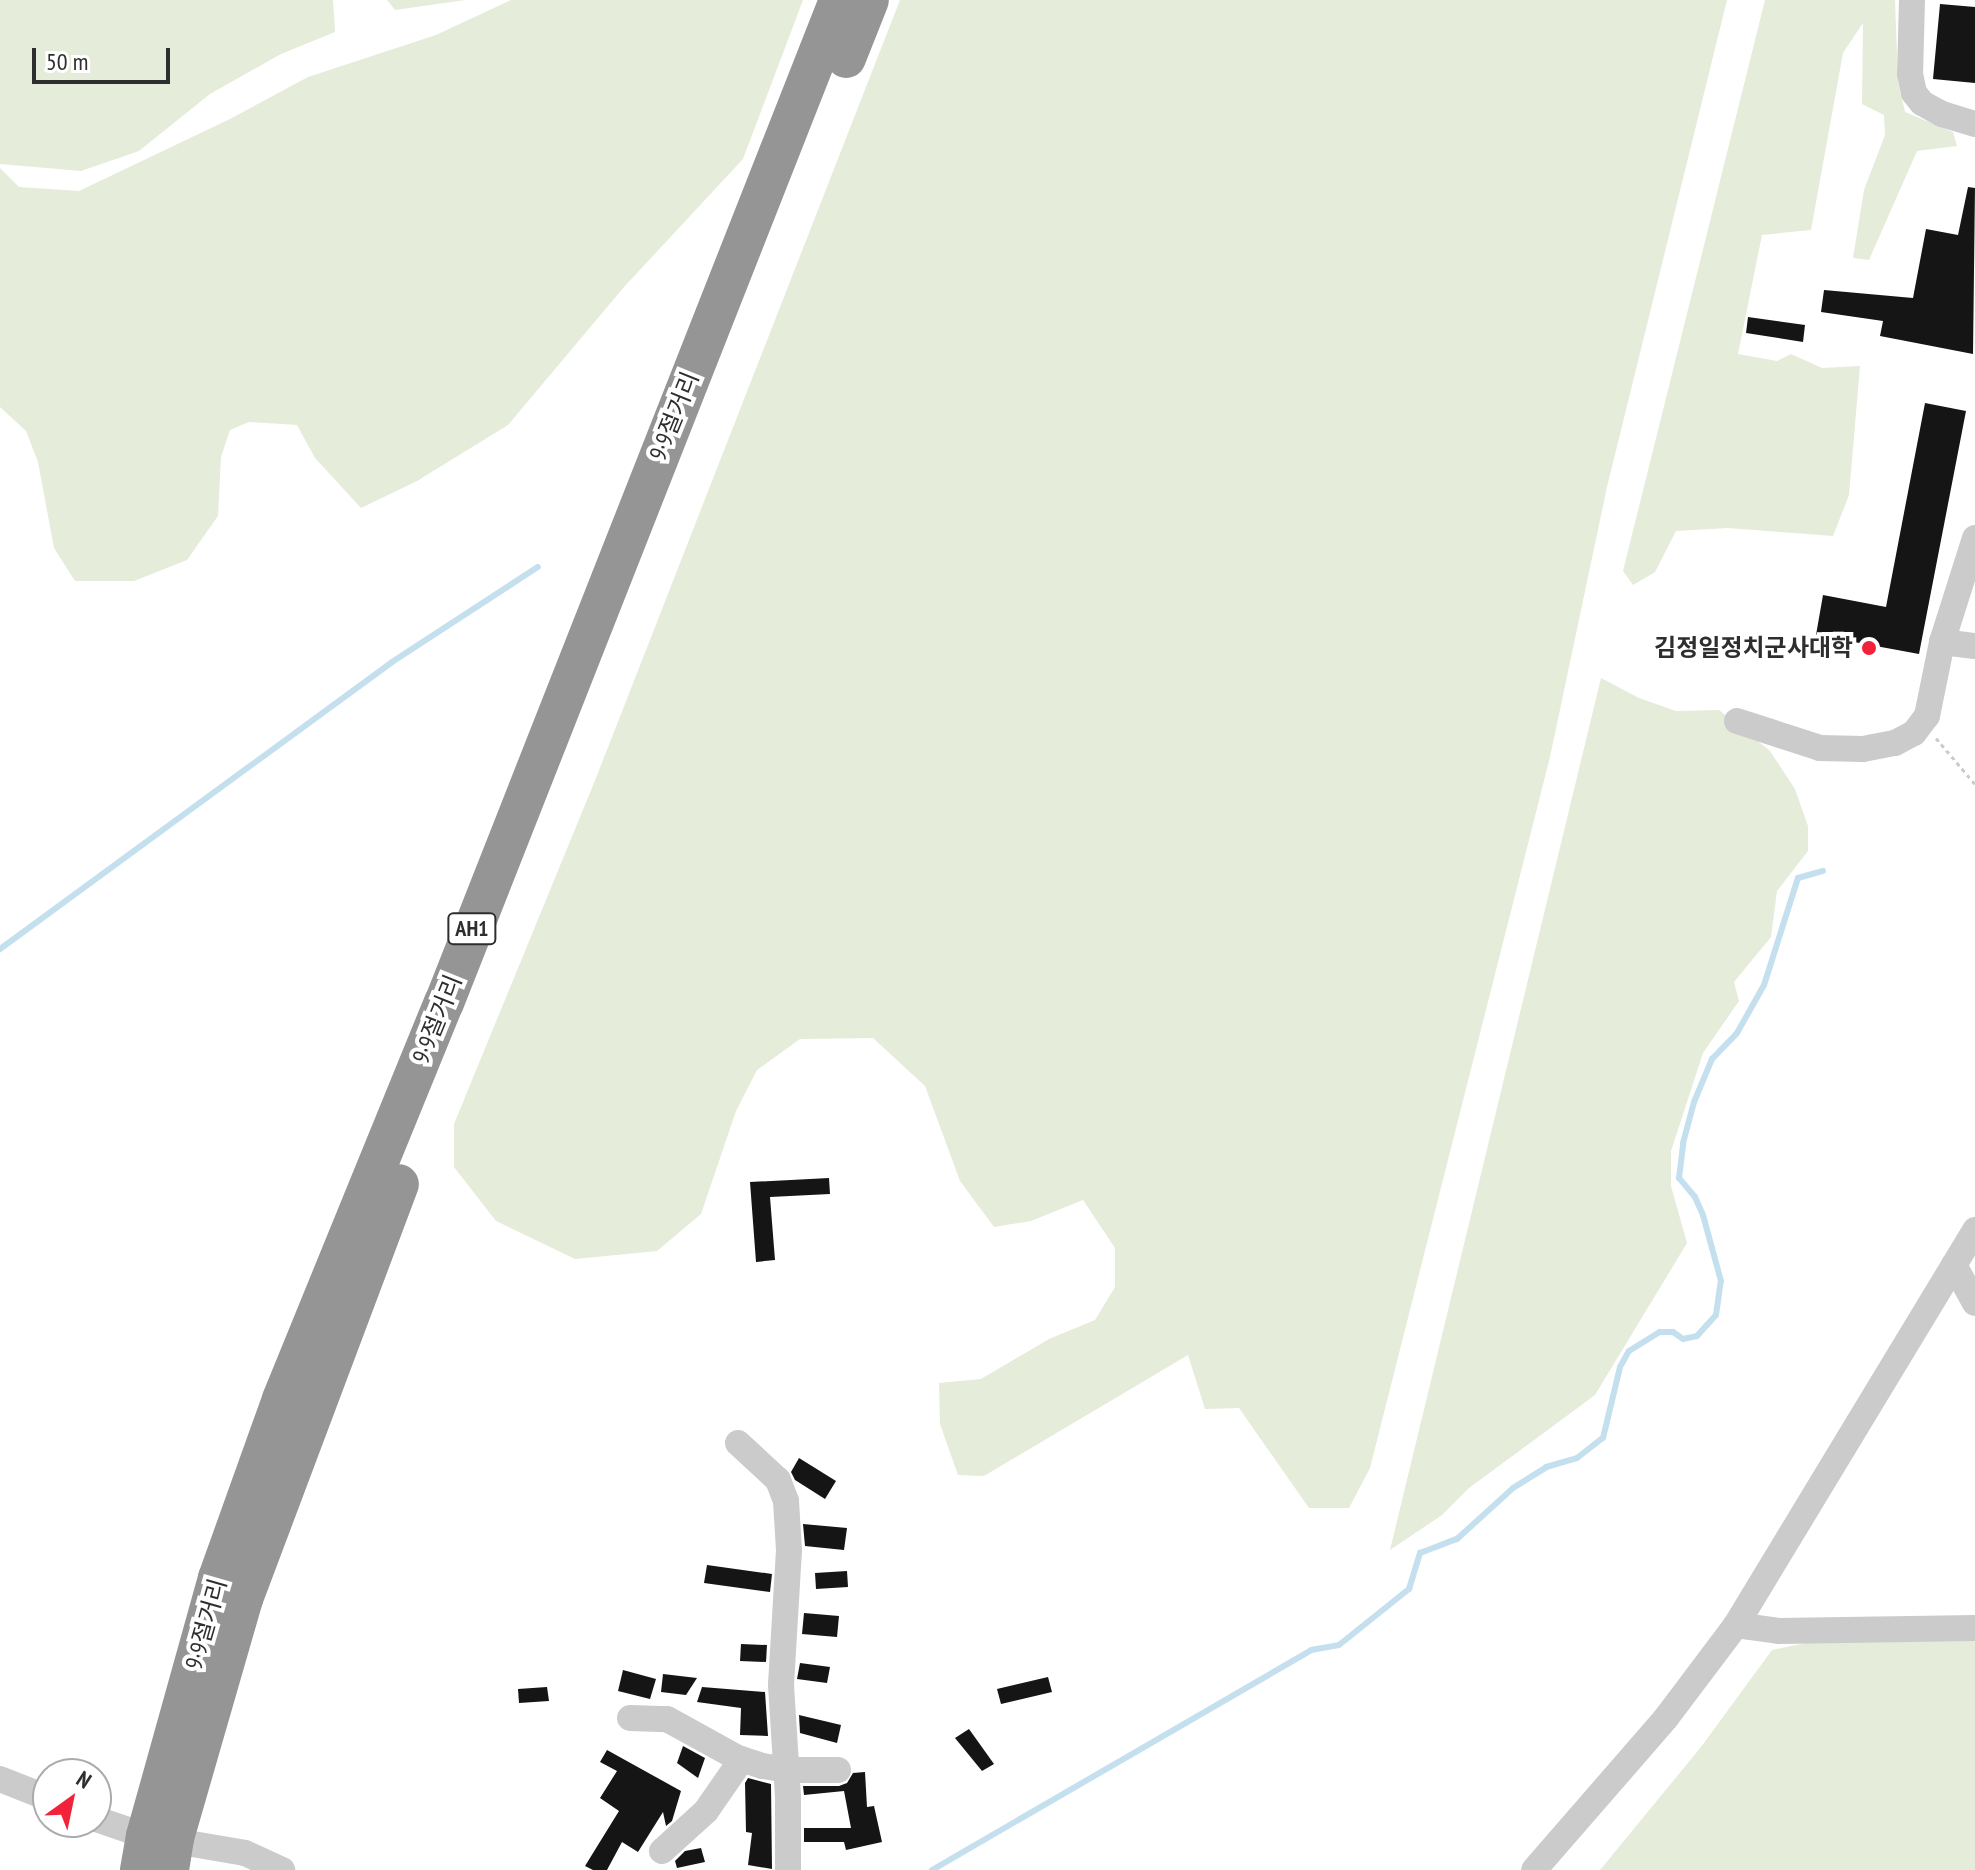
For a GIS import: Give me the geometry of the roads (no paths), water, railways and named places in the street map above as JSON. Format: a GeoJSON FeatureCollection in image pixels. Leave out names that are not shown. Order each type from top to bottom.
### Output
{"type":"FeatureCollection","features":[{"type":"Feature","properties":{"kind":"highway","name":"9·9절거리"},"geometry":{"type":"LineString","coordinates":[[157,1853],[218,1578],[282,1399],[444,1003],[839,0]]}},
{"type":"Feature","properties":{"kind":"highway","name":"9·9절거리"},"geometry":{"type":"LineString","coordinates":[[157,1853],[243,1599],[312,1409],[461,1021],[869,0]]}},
{"type":"Feature","properties":{"kind":"street"},"geometry":{"type":"LineString","coordinates":[[1912,0],[1910,74],[1914,93],[1922,103],[1942,114],[1975,124]]}},
{"type":"Feature","properties":{"kind":"street"},"geometry":{"type":"LineString","coordinates":[[1737,721],[1820,748],[1863,749],[1895,743],[1914,733],[1927,716],[1942,642],[1975,538]]}},
{"type":"Feature","properties":{"kind":"street"},"geometry":{"type":"LineString","coordinates":[[1942,642],[1975,646]]}},
{"type":"Feature","properties":{"kind":"street"},"geometry":{"type":"LineString","coordinates":[[1534,1870],[1666,1718],[1736,1625],[1975,1230]]}},
{"type":"Feature","properties":{"kind":"street"},"geometry":{"type":"LineString","coordinates":[[1954,1265],[1975,1303]]}},
{"type":"Feature","properties":{"kind":"street"},"geometry":{"type":"LineString","coordinates":[[738,1443],[778,1480],[786,1501],[789,1550],[781,1685],[787,1770],[788,1870]]}},
{"type":"Feature","properties":{"kind":"street"},"geometry":{"type":"LineString","coordinates":[[1736,1625],[1779,1631],[1975,1628]]}},
{"type":"Feature","properties":{"kind":"street"},"geometry":{"type":"LineString","coordinates":[[630,1718],[667,1719],[742,1759],[787,1770],[838,1770]]}},
{"type":"Feature","properties":{"kind":"street"},"geometry":{"type":"LineString","coordinates":[[662,1851],[691,1827],[742,1759]]}},
{"type":"Feature","properties":{"kind":"street"},"geometry":{"type":"LineString","coordinates":[[0,1779],[32,1792]]}},
{"type":"Feature","properties":{"kind":"street"},"geometry":{"type":"LineString","coordinates":[[112,1828],[157,1853],[245,1853],[282,1870]]}},
{"type":"Feature","properties":{"kind":"waterway"},"geometry":{"type":"LineString","coordinates":[[0,949],[392,662],[538,567]]}},
{"type":"Feature","properties":{"kind":"waterway"},"geometry":{"type":"LineString","coordinates":[[932,1870],[1311,1650],[1339,1645],[1409,1589],[1420,1553],[1457,1539],[1513,1488],[1546,1467],[1577,1458],[1603,1438],[1620,1367],[1629,1351],[1660,1332],[1673,1332],[1683,1339],[1697,1336],[1716,1315],[1721,1281],[1703,1215],[1695,1197],[1679,1178],[1683,1143],[1694,1102],[1712,1059],[1737,1033],[1764,985],[1798,878],[1823,871]]}},
{"type":"Feature","properties":{"kind":"place","name":"김정일정치군사대학"},"geometry":{"type":"Point","coordinates":[1869,648]}}]}
